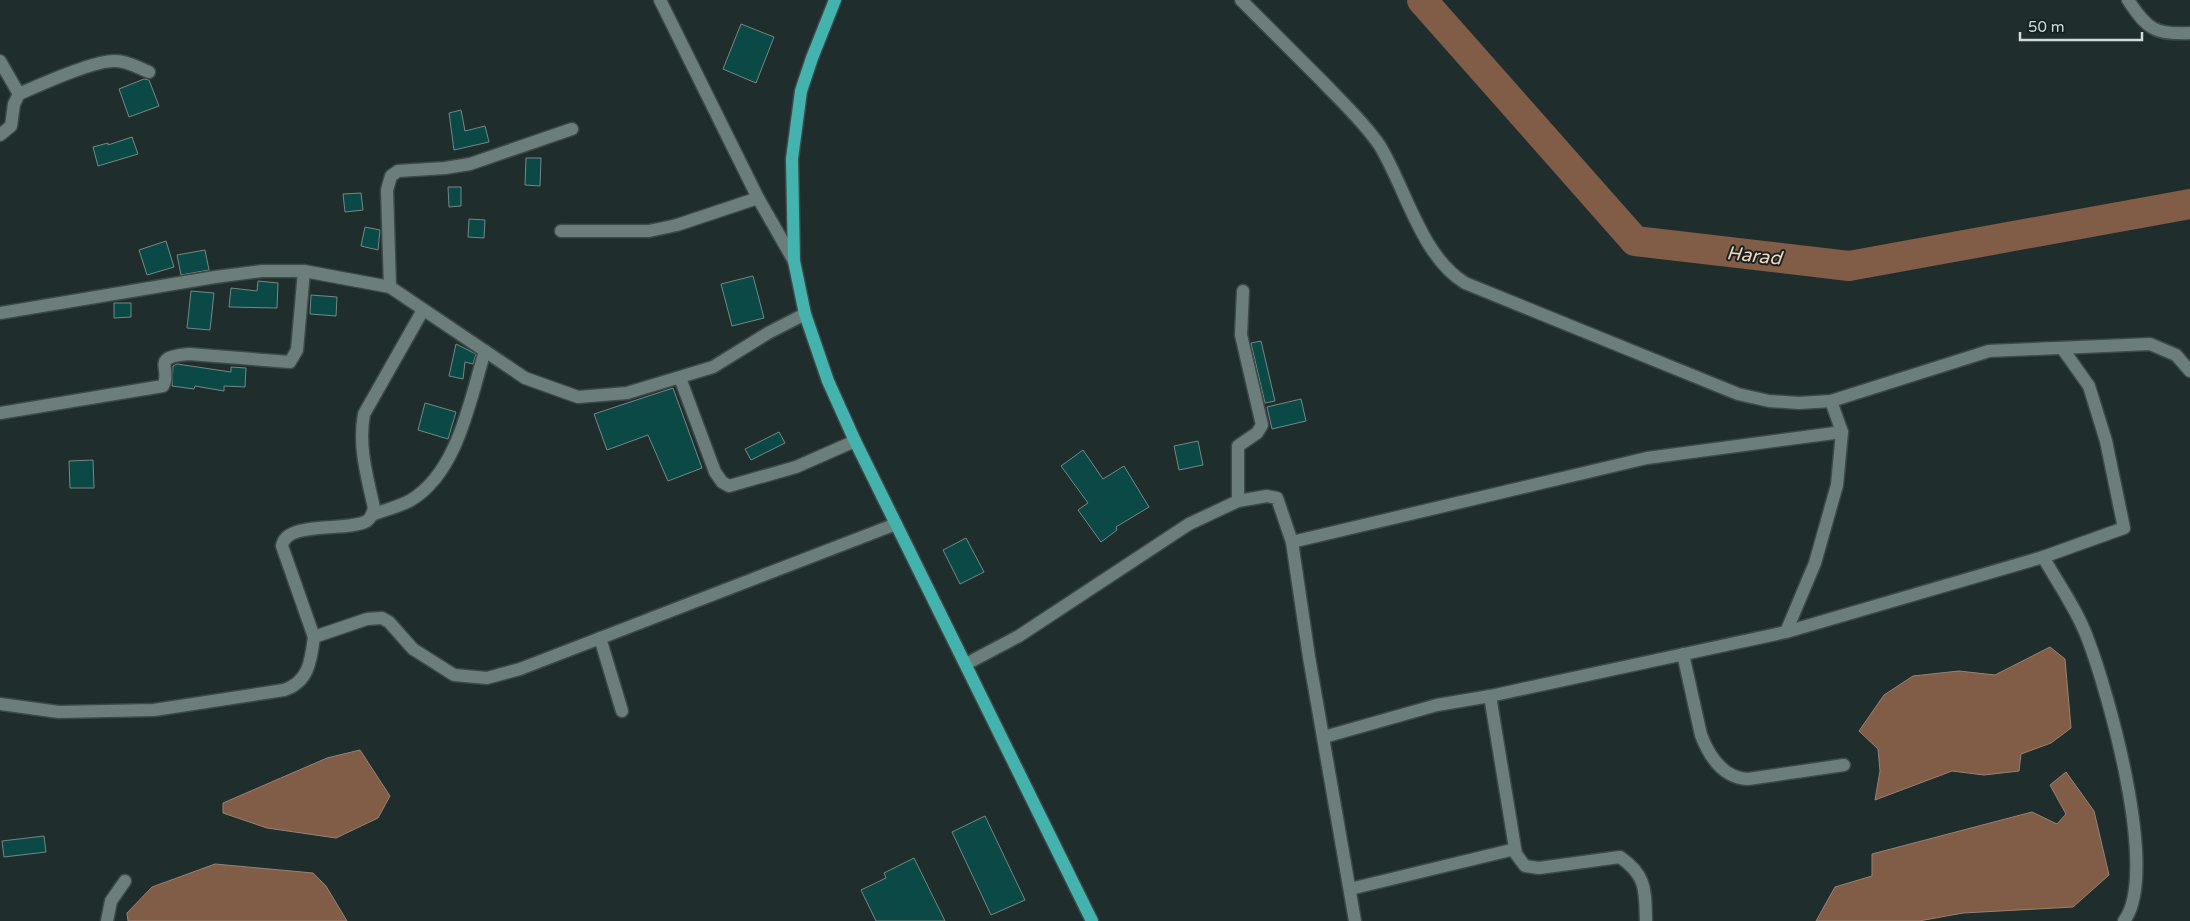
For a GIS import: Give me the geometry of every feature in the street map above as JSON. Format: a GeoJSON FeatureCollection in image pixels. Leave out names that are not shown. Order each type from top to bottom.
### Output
{"type":"FeatureCollection","features":[{"type":"Feature","properties":{"kind":"main road"},"geometry":{"type":"LineString","coordinates":[[835,0],[801,91],[792,159],[794,261],[805,314],[828,381],[861,454],[1092,921]]}},
{"type":"Feature","properties":{"kind":"street"},"geometry":{"type":"LineString","coordinates":[[660,0],[758,198],[794,261]]}},
{"type":"Feature","properties":{"kind":"street"},"geometry":{"type":"LineString","coordinates":[[1242,0],[1343,103],[1379,145],[1423,232],[1440,262],[1452,276],[1464,283],[1738,394],[1769,401],[1799,403],[1831,400],[1989,350],[2150,344],[2176,355],[2190,371]]}},
{"type":"Feature","properties":{"kind":"street"},"geometry":{"type":"LineString","coordinates":[[2128,0],[2140,18],[2158,32],[2170,34],[2190,33]]}},
{"type":"Feature","properties":{"kind":"street"},"geometry":{"type":"LineString","coordinates":[[0,135],[12,126],[14,104],[19,94],[100,63],[115,60],[149,72]]}},
{"type":"Feature","properties":{"kind":"street"},"geometry":{"type":"LineString","coordinates":[[0,61],[19,94]]}},
{"type":"Feature","properties":{"kind":"street"},"geometry":{"type":"LineString","coordinates":[[390,287],[387,190],[391,176],[398,171],[445,168],[470,164],[572,129]]}},
{"type":"Feature","properties":{"kind":"street"},"geometry":{"type":"LineString","coordinates":[[561,230],[650,230],[677,225],[758,198]]}},
{"type":"Feature","properties":{"kind":"street"},"geometry":{"type":"LineString","coordinates":[[0,313],[215,277],[262,271],[304,271],[390,287],[525,378],[578,397],[627,392],[713,367],[768,333],[805,314]]}},
{"type":"Feature","properties":{"kind":"street"},"geometry":{"type":"LineString","coordinates":[[0,413],[163,386],[166,382],[163,366],[165,361],[174,355],[189,354],[290,362],[298,350],[304,271]]}},
{"type":"Feature","properties":{"kind":"street"},"geometry":{"type":"LineString","coordinates":[[1238,500],[1238,446],[1257,434],[1262,425],[1241,335],[1243,291]]}},
{"type":"Feature","properties":{"kind":"street"},"geometry":{"type":"LineString","coordinates":[[372,516],[374,508],[362,451],[361,430],[364,414],[423,310]]}},
{"type":"Feature","properties":{"kind":"street"},"geometry":{"type":"LineString","coordinates":[[1324,737],[1437,705],[1490,696],[1786,632],[2043,557],[2124,528],[2106,441],[2089,386],[2062,348]]}},
{"type":"Feature","properties":{"kind":"street"},"geometry":{"type":"LineString","coordinates":[[0,704],[59,712],[154,710],[290,688],[310,668],[314,637],[282,546],[282,541],[296,531],[358,524],[372,516],[411,500],[426,488],[443,470],[456,444],[485,351]]}},
{"type":"Feature","properties":{"kind":"street"},"geometry":{"type":"LineString","coordinates":[[680,378],[715,472],[722,482],[730,486],[796,467],[855,441]]}},
{"type":"Feature","properties":{"kind":"street"},"geometry":{"type":"LineString","coordinates":[[1786,632],[1815,562],[1837,485],[1842,432],[1831,400]]}},
{"type":"Feature","properties":{"kind":"street"},"geometry":{"type":"LineString","coordinates":[[1292,542],[1647,458],[1842,432]]}},
{"type":"Feature","properties":{"kind":"street"},"geometry":{"type":"LineString","coordinates":[[966,664],[1020,636],[1189,524],[1238,500],[1267,496],[1277,498],[1292,542],[1309,657],[1355,921]]}},
{"type":"Feature","properties":{"kind":"street"},"geometry":{"type":"LineString","coordinates":[[314,637],[367,619],[382,618],[390,622],[413,649],[454,675],[487,678],[520,669],[896,524]]}},
{"type":"Feature","properties":{"kind":"street"},"geometry":{"type":"LineString","coordinates":[[2043,557],[2087,636],[2117,729],[2137,848],[2136,891],[2131,912],[2124,921]]}},
{"type":"Feature","properties":{"kind":"street"},"geometry":{"type":"LineString","coordinates":[[600,638],[622,712]]}},
{"type":"Feature","properties":{"kind":"street"},"geometry":{"type":"LineString","coordinates":[[1683,654],[1705,748],[1725,772],[1736,779],[1748,779],[1844,765]]}},
{"type":"Feature","properties":{"kind":"street"},"geometry":{"type":"LineString","coordinates":[[1490,696],[1515,849],[1525,866],[1539,868],[1620,857],[1633,866],[1641,877],[1645,888],[1646,921]]}},
{"type":"Feature","properties":{"kind":"street"},"geometry":{"type":"LineString","coordinates":[[1350,889],[1515,849]]}},
{"type":"Feature","properties":{"kind":"street"},"geometry":{"type":"LineString","coordinates":[[106,921],[111,901],[125,882]]}},
{"type":"Feature","properties":{"kind":"shaded area"},"geometry":{"type":"Polygon","coordinates":[[[2050,647],[2065,659],[2071,728],[2051,743],[2021,754],[2019,771],[1984,775],[1952,771],[1875,800],[1880,771],[1878,749],[1859,731],[1884,695],[1913,676],[1959,671],[1995,675],[2050,647]]]}},
{"type":"Feature","properties":{"kind":"shaded area"},"geometry":{"type":"Polygon","coordinates":[[[360,750],[390,796],[378,818],[336,838],[267,828],[223,813],[223,803],[327,758],[360,750]]]}},
{"type":"Feature","properties":{"kind":"shaded area"},"geometry":{"type":"Polygon","coordinates":[[[2066,772],[2094,811],[2109,875],[2073,907],[1963,913],[1919,921],[1816,921],[1835,887],[1872,876],[1872,854],[2032,812],[2057,824],[2066,814],[2050,785],[2066,772]]]}},
{"type":"Feature","properties":{"kind":"shaded area"},"geometry":{"type":"Polygon","coordinates":[[[215,864],[313,873],[326,886],[347,921],[128,921],[127,913],[152,887],[215,864]]]}},
{"type":"Feature","properties":{"kind":"building"},"geometry":{"type":"Polygon","coordinates":[[[741,24],[774,37],[756,83],[723,69],[741,24]]]}},
{"type":"Feature","properties":{"kind":"building"},"geometry":{"type":"Polygon","coordinates":[[[144,79],[149,80],[159,106],[129,117],[119,89],[144,79]]]}},
{"type":"Feature","properties":{"kind":"building"},"geometry":{"type":"Polygon","coordinates":[[[461,110],[465,131],[485,126],[489,142],[454,150],[449,113],[461,110]]]}},
{"type":"Feature","properties":{"kind":"building"},"geometry":{"type":"Polygon","coordinates":[[[132,137],[138,154],[98,166],[93,147],[108,143],[108,145],[132,137]]]}},
{"type":"Feature","properties":{"kind":"building"},"geometry":{"type":"Polygon","coordinates":[[[526,158],[541,158],[540,186],[525,185],[526,158]]]}},
{"type":"Feature","properties":{"kind":"building"},"geometry":{"type":"Polygon","coordinates":[[[448,187],[461,187],[461,206],[449,207],[448,187]]]}},
{"type":"Feature","properties":{"kind":"building"},"geometry":{"type":"Polygon","coordinates":[[[361,193],[363,210],[345,212],[343,194],[361,193]]]}},
{"type":"Feature","properties":{"kind":"building"},"geometry":{"type":"Polygon","coordinates":[[[469,219],[485,220],[484,238],[468,237],[469,219]]]}},
{"type":"Feature","properties":{"kind":"building"},"geometry":{"type":"Polygon","coordinates":[[[365,227],[380,230],[378,250],[361,246],[365,227]]]}},
{"type":"Feature","properties":{"kind":"building"},"geometry":{"type":"Polygon","coordinates":[[[166,241],[174,267],[147,275],[139,250],[166,241]]]}},
{"type":"Feature","properties":{"kind":"building"},"geometry":{"type":"Polygon","coordinates":[[[205,250],[209,270],[181,275],[177,255],[205,250]]]}},
{"type":"Feature","properties":{"kind":"building"},"geometry":{"type":"Polygon","coordinates":[[[753,276],[764,318],[732,326],[721,284],[753,276]]]}},
{"type":"Feature","properties":{"kind":"building"},"geometry":{"type":"Polygon","coordinates":[[[258,281],[278,283],[277,308],[229,307],[231,288],[257,291],[258,281]]]}},
{"type":"Feature","properties":{"kind":"building"},"geometry":{"type":"Polygon","coordinates":[[[191,291],[214,293],[210,330],[187,328],[191,291]]]}},
{"type":"Feature","properties":{"kind":"building"},"geometry":{"type":"Polygon","coordinates":[[[311,295],[337,297],[336,316],[310,314],[311,295]]]}},
{"type":"Feature","properties":{"kind":"building"},"geometry":{"type":"Polygon","coordinates":[[[114,303],[131,303],[131,317],[114,318],[114,303]]]}},
{"type":"Feature","properties":{"kind":"building"},"geometry":{"type":"Polygon","coordinates":[[[1261,341],[1275,401],[1265,403],[1251,343],[1261,341]]]}},
{"type":"Feature","properties":{"kind":"building"},"geometry":{"type":"Polygon","coordinates":[[[456,344],[476,354],[473,364],[465,362],[463,379],[449,376],[456,344]]]}},
{"type":"Feature","properties":{"kind":"building"},"geometry":{"type":"Polygon","coordinates":[[[177,364],[231,372],[231,367],[246,368],[245,387],[224,386],[224,391],[195,386],[194,389],[172,386],[173,366],[177,364]]]}},
{"type":"Feature","properties":{"kind":"building"},"geometry":{"type":"Polygon","coordinates":[[[673,388],[702,468],[668,481],[648,435],[607,450],[594,414],[673,388]]]}},
{"type":"Feature","properties":{"kind":"building"},"geometry":{"type":"Polygon","coordinates":[[[1301,399],[1306,421],[1272,429],[1267,407],[1301,399]]]}},
{"type":"Feature","properties":{"kind":"building"},"geometry":{"type":"Polygon","coordinates":[[[425,403],[456,412],[448,439],[418,430],[425,403]]]}},
{"type":"Feature","properties":{"kind":"building"},"geometry":{"type":"Polygon","coordinates":[[[779,432],[785,443],[751,460],[745,449],[779,432]]]}},
{"type":"Feature","properties":{"kind":"building"},"geometry":{"type":"Polygon","coordinates":[[[1198,441],[1203,465],[1179,470],[1174,446],[1198,441]]]}},
{"type":"Feature","properties":{"kind":"building"},"geometry":{"type":"Polygon","coordinates":[[[1083,450],[1103,479],[1124,466],[1149,507],[1116,527],[1117,530],[1101,542],[1078,510],[1088,503],[1061,466],[1083,450]]]}},
{"type":"Feature","properties":{"kind":"building"},"geometry":{"type":"Polygon","coordinates":[[[93,460],[94,488],[70,488],[69,461],[93,460]]]}},
{"type":"Feature","properties":{"kind":"building"},"geometry":{"type":"Polygon","coordinates":[[[966,538],[984,572],[960,584],[943,550],[966,538]]]}},
{"type":"Feature","properties":{"kind":"building"},"geometry":{"type":"Polygon","coordinates":[[[985,816],[1025,900],[991,915],[952,832],[985,816]]]}},
{"type":"Feature","properties":{"kind":"building"},"geometry":{"type":"Polygon","coordinates":[[[44,836],[46,852],[4,857],[2,841],[44,836]]]}},
{"type":"Feature","properties":{"kind":"building"},"geometry":{"type":"Polygon","coordinates":[[[914,858],[945,921],[876,921],[861,890],[886,878],[884,873],[914,858]]]}},
{"type":"Feature","properties":{"kind":"waterway","name":"Harad"},"geometry":{"type":"LineString","coordinates":[[1422,0],[1635,241],[1849,266],[2190,204]]}}]}
